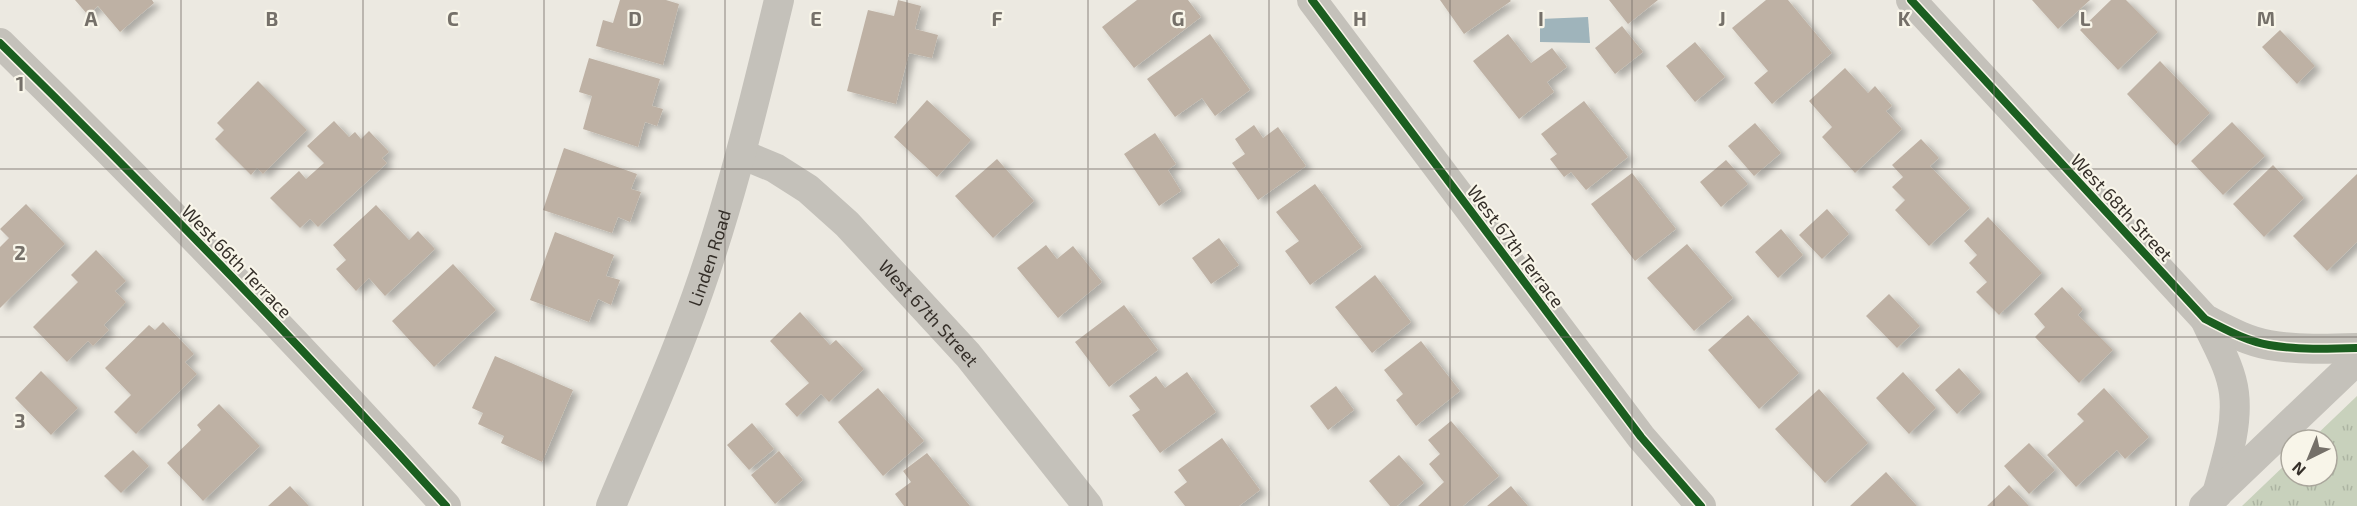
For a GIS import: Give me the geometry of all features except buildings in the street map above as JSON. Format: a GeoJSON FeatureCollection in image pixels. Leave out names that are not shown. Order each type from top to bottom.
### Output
{"type":"FeatureCollection","features":[{"type":"Feature","properties":{"kind":"street","name":"Linden Road"},"geometry":{"type":"LineString","coordinates":[[611,506],[683,333],[715,242],[741,154],[779,0]]}},
{"type":"Feature","properties":{"kind":"street","name":"West 67th Terrace"},"geometry":{"type":"LineString","coordinates":[[1312,0],[1641,437],[1701,506]]}},
{"type":"Feature","properties":{"kind":"street","name":"West 68th Street"},"geometry":{"type":"LineString","coordinates":[[1911,0],[2205,319],[2227,368],[2234,392],[2234,425],[2210,500]]}},
{"type":"Feature","properties":{"kind":"street","name":"West 66th Terrace"},"geometry":{"type":"LineString","coordinates":[[0,43],[136,176],[279,325],[446,506]]}},
{"type":"Feature","properties":{"kind":"street","name":"West 67th Street"},"geometry":{"type":"LineString","coordinates":[[741,154],[775,168],[808,189],[847,224],[968,355],[1088,506]]}},
{"type":"Feature","properties":{"kind":"street","name":"West 68th Street"},"geometry":{"type":"LineString","coordinates":[[2205,319],[2268,345],[2313,350],[2357,348]]}},
{"type":"Feature","properties":{"kind":"street"},"geometry":{"type":"LineString","coordinates":[[2210,500],[2357,360]]}},
{"type":"Feature","properties":{"kind":"green space"},"geometry":{"type":"Polygon","coordinates":[[[2357,396],[2357,506],[2242,506],[2279,471],[2279,488],[2339,488],[2339,428],[2324,428],[2357,396]]]}},
{"type":"Feature","properties":{"kind":"water"},"geometry":{"type":"Polygon","coordinates":[[[1588,17],[1590,43],[1540,42],[1540,19],[1588,17]]]}},
{"type":"Feature","properties":{"kind":"cycle path"},"geometry":{"type":"LineString","coordinates":[[1312,0],[1641,437],[1701,506]]}},
{"type":"Feature","properties":{"kind":"cycle path"},"geometry":{"type":"LineString","coordinates":[[1911,0],[2205,319],[2244,338],[2269,345],[2324,349],[2357,348]]}},
{"type":"Feature","properties":{"kind":"cycle path"},"geometry":{"type":"LineString","coordinates":[[0,43],[226,271],[446,506]]}}]}
